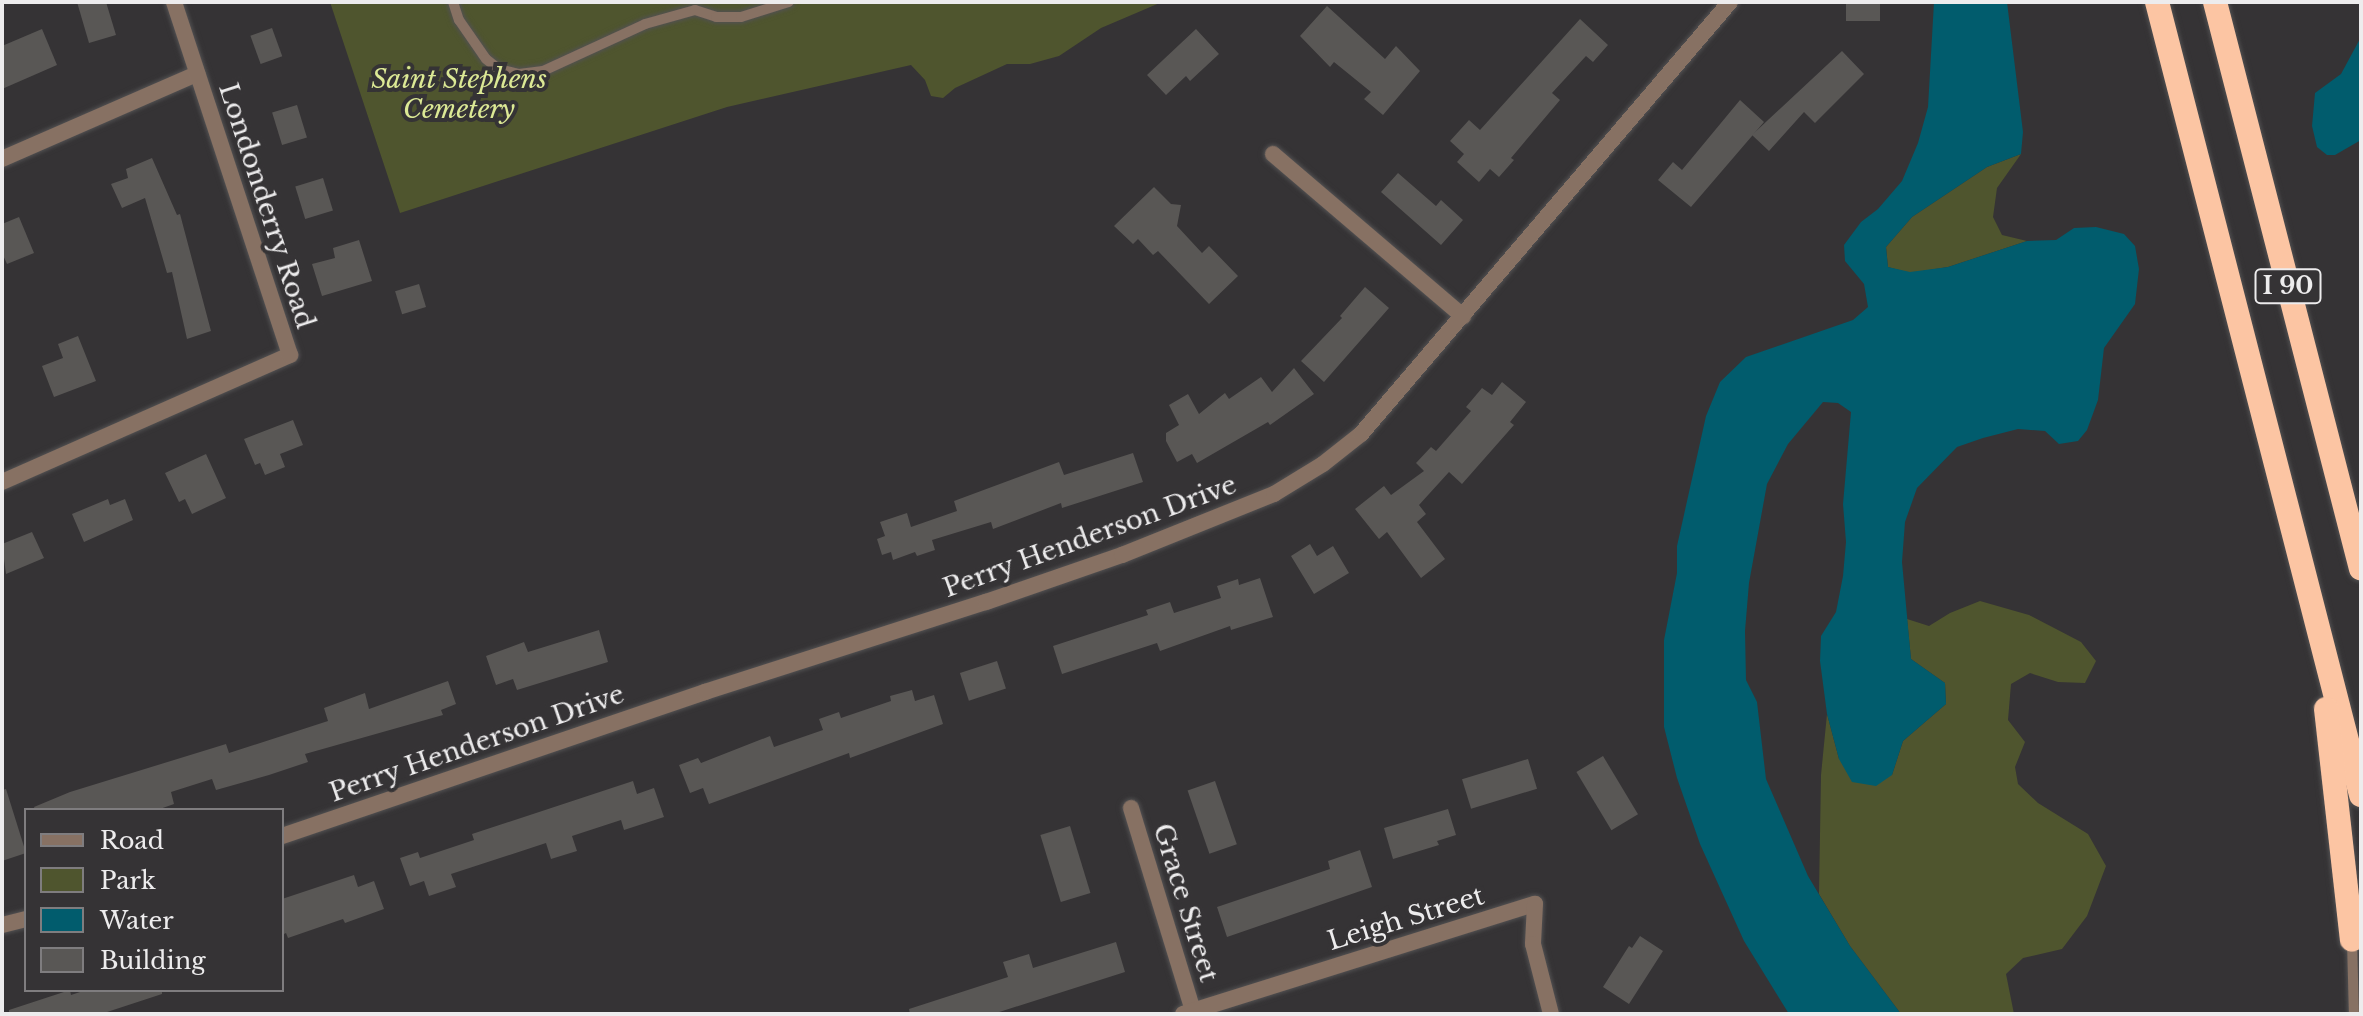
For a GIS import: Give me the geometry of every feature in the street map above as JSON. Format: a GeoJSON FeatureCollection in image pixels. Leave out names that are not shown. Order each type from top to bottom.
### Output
{"type":"FeatureCollection","features":[{"type":"Feature","properties":{"kind":"highway","name":"I 90"},"geometry":{"type":"LineString","coordinates":[[2157,2],[2361,795]]}},
{"type":"Feature","properties":{"kind":"highway","name":"I 90"},"geometry":{"type":"LineString","coordinates":[[2215,2],[2361,569]]}},
{"type":"Feature","properties":{"kind":"highway"},"geometry":{"type":"LineString","coordinates":[[2316,619],[2352,940]]}},
{"type":"Feature","properties":{"kind":"street","name":"Londonderry Road"},"geometry":{"type":"LineString","coordinates":[[2,482],[290,355],[174,2]]}},
{"type":"Feature","properties":{"kind":"street","name":"Perry Henderson Drive"},"geometry":{"type":"LineString","coordinates":[[284,835],[705,692],[986,602],[1122,555],[1262,500],[1323,464],[1361,434],[1730,2]]}},
{"type":"Feature","properties":{"kind":"street"},"geometry":{"type":"LineString","coordinates":[[2,159],[197,74]]}},
{"type":"Feature","properties":{"kind":"street"},"geometry":{"type":"LineString","coordinates":[[1273,154],[1463,316]]}},
{"type":"Feature","properties":{"kind":"street","name":"Grace Street"},"geometry":{"type":"LineString","coordinates":[[1131,808],[1188,1012]]}},
{"type":"Feature","properties":{"kind":"street","name":"Leigh Street"},"geometry":{"type":"LineString","coordinates":[[1188,1012],[1535,904],[1533,944],[1551,1014]]}},
{"type":"Feature","properties":{"kind":"street"},"geometry":{"type":"LineString","coordinates":[[2,925],[24,920]]}},
{"type":"Feature","properties":{"kind":"lane"},"geometry":{"type":"LineString","coordinates":[[453,2],[459,20],[486,59],[499,69],[519,74],[543,71],[645,24],[697,6],[716,17],[741,17],[789,2]]}},
{"type":"Feature","properties":{"kind":"lane"},"geometry":{"type":"LineString","coordinates":[[2352,940],[2361,985]]}},
{"type":"Feature","properties":{"kind":"lane"},"geometry":{"type":"LineString","coordinates":[[2352,940],[2354,1014]]}},
{"type":"Feature","properties":{"kind":"green space","name":"Saint Stephens Cemetery"},"geometry":{"type":"Polygon","coordinates":[[[330,2],[1162,2],[1101,28],[1059,56],[1030,64],[1007,64],[955,88],[943,98],[931,96],[925,80],[911,65],[727,107],[400,213],[330,2]]]}},
{"type":"Feature","properties":{"kind":"green space"},"geometry":{"type":"Polygon","coordinates":[[[2021,154],[1997,188],[1993,217],[2002,235],[2027,241],[1948,267],[1910,273],[1888,267],[1886,247],[1912,217],[1987,167],[2021,154]]]}},
{"type":"Feature","properties":{"kind":"green space"},"geometry":{"type":"Polygon","coordinates":[[[1980,601],[2029,615],[2081,642],[2096,661],[2085,683],[2058,682],[2030,673],[2011,684],[2008,720],[2025,742],[2015,767],[2018,784],[2038,803],[2088,834],[2106,866],[2087,916],[2062,949],[2023,958],[2006,974],[2014,1014],[1901,1014],[1850,946],[1819,894],[1821,775],[1827,714],[1839,759],[1892,775],[1903,741],[1946,704],[1945,683],[1911,659],[1907,619],[1929,626],[1950,613],[1980,601]]]}},
{"type":"Feature","properties":{"kind":"water"},"geometry":{"type":"Polygon","coordinates":[[[1934,2],[2007,2],[2023,132],[2021,154],[1987,167],[1912,217],[1886,247],[1888,267],[1910,272],[1948,267],[2027,241],[2056,240],[2074,228],[2096,227],[2124,234],[2135,246],[2139,269],[2135,304],[2104,348],[2098,400],[2087,430],[2078,441],[2059,444],[2045,431],[2018,429],[1983,438],[1957,447],[1917,488],[1905,522],[1902,562],[1911,659],[1945,683],[1946,704],[1903,741],[1892,775],[1876,786],[1852,782],[1839,759],[1827,714],[1820,661],[1821,636],[1836,612],[1843,576],[1846,542],[1843,504],[1851,412],[1838,403],[1823,402],[1788,444],[1767,484],[1749,583],[1745,631],[1746,680],[1757,702],[1766,779],[1808,876],[1850,946],[1901,1014],[1789,1014],[1744,941],[1700,844],[1677,778],[1664,727],[1664,640],[1677,573],[1677,546],[1706,416],[1720,382],[1746,357],[1853,320],[1868,307],[1864,284],[1845,261],[1844,245],[1861,222],[1878,209],[1902,181],[1918,143],[1928,107],[1934,2]]]}},
{"type":"Feature","properties":{"kind":"water"},"geometry":{"type":"Polygon","coordinates":[[[2361,37],[2361,140],[2335,155],[2327,155],[2317,147],[2312,126],[2315,93],[2341,74],[2361,37]]]}},
{"type":"Feature","properties":{"kind":"building"},"geometry":{"type":"Polygon","coordinates":[[[77,2],[106,2],[116,35],[89,43],[77,2]]]}},
{"type":"Feature","properties":{"kind":"building"},"geometry":{"type":"Polygon","coordinates":[[[1846,2],[1880,2],[1880,21],[1846,21],[1846,2]]]}},
{"type":"Feature","properties":{"kind":"building"},"geometry":{"type":"Polygon","coordinates":[[[1327,6],[1385,59],[1396,46],[1420,71],[1383,115],[1364,99],[1371,92],[1334,62],[1330,67],[1300,36],[1327,6]]]}},
{"type":"Feature","properties":{"kind":"building"},"geometry":{"type":"Polygon","coordinates":[[[1580,19],[1608,45],[1593,62],[1586,56],[1552,93],[1560,100],[1499,177],[1490,169],[1479,182],[1457,162],[1464,154],[1450,141],[1469,120],[1480,130],[1580,19]]]}},
{"type":"Feature","properties":{"kind":"building"},"geometry":{"type":"Polygon","coordinates":[[[272,28],[282,56],[261,64],[250,36],[272,28]]]}},
{"type":"Feature","properties":{"kind":"building"},"geometry":{"type":"Polygon","coordinates":[[[42,29],[57,65],[2,89],[2,46],[42,29]]]}},
{"type":"Feature","properties":{"kind":"building"},"geometry":{"type":"Polygon","coordinates":[[[1196,29],[1219,54],[1190,81],[1186,76],[1166,95],[1147,75],[1196,29]]]}},
{"type":"Feature","properties":{"kind":"building"},"geometry":{"type":"Polygon","coordinates":[[[1842,51],[1864,74],[1815,123],[1804,112],[1769,151],[1752,135],[1842,51]]]}},
{"type":"Feature","properties":{"kind":"building"},"geometry":{"type":"Polygon","coordinates":[[[1740,100],[1764,122],[1691,207],[1658,180],[1673,162],[1682,170],[1740,100]]]}},
{"type":"Feature","properties":{"kind":"building"},"geometry":{"type":"Polygon","coordinates":[[[297,105],[307,138],[282,145],[272,113],[297,105]]]}},
{"type":"Feature","properties":{"kind":"building"},"geometry":{"type":"Polygon","coordinates":[[[152,158],[177,215],[180,214],[211,331],[187,339],[172,272],[167,273],[145,198],[122,208],[111,184],[128,178],[126,169],[152,158]]]}},
{"type":"Feature","properties":{"kind":"building"},"geometry":{"type":"Polygon","coordinates":[[[1398,173],[1436,206],[1441,200],[1463,220],[1441,245],[1381,192],[1398,173]]]}},
{"type":"Feature","properties":{"kind":"building"},"geometry":{"type":"Polygon","coordinates":[[[323,178],[333,211],[305,219],[295,186],[323,178]]]}},
{"type":"Feature","properties":{"kind":"building"},"geometry":{"type":"Polygon","coordinates":[[[1154,187],[1171,204],[1181,205],[1177,226],[1202,253],[1209,246],[1238,276],[1209,304],[1158,251],[1153,255],[1138,239],[1133,244],[1114,226],[1154,187]]]}},
{"type":"Feature","properties":{"kind":"building"},"geometry":{"type":"Polygon","coordinates":[[[19,217],[34,253],[7,264],[2,253],[2,224],[19,217]]]}},
{"type":"Feature","properties":{"kind":"building"},"geometry":{"type":"Polygon","coordinates":[[[359,240],[372,281],[322,296],[312,264],[335,258],[333,248],[359,240]]]}},
{"type":"Feature","properties":{"kind":"building"},"geometry":{"type":"Polygon","coordinates":[[[419,284],[426,307],[402,314],[395,291],[419,284]]]}},
{"type":"Feature","properties":{"kind":"building"},"geometry":{"type":"Polygon","coordinates":[[[1365,287],[1389,308],[1324,382],[1301,361],[1342,318],[1340,316],[1365,287]]]}},
{"type":"Feature","properties":{"kind":"building"},"geometry":{"type":"Polygon","coordinates":[[[78,336],[96,381],[54,397],[42,366],[63,358],[58,344],[78,336]]]}},
{"type":"Feature","properties":{"kind":"building"},"geometry":{"type":"Polygon","coordinates":[[[1294,368],[1314,394],[1270,425],[1268,422],[1197,463],[1192,454],[1177,462],[1166,441],[1166,433],[1179,425],[1169,405],[1188,394],[1199,414],[1225,393],[1229,399],[1261,377],[1272,392],[1294,368]]]}},
{"type":"Feature","properties":{"kind":"building"},"geometry":{"type":"Polygon","coordinates":[[[1502,382],[1526,402],[1510,422],[1514,425],[1462,484],[1449,472],[1419,505],[1426,514],[1417,522],[1445,559],[1421,578],[1387,532],[1379,539],[1355,509],[1384,486],[1391,495],[1424,471],[1416,463],[1431,447],[1436,451],[1471,411],[1466,407],[1482,388],[1492,395],[1502,382]]]}},
{"type":"Feature","properties":{"kind":"building"},"geometry":{"type":"Polygon","coordinates":[[[293,420],[303,445],[280,454],[285,467],[265,475],[260,463],[255,465],[244,439],[293,420]]]}},
{"type":"Feature","properties":{"kind":"building"},"geometry":{"type":"Polygon","coordinates":[[[1133,453],[1143,482],[1062,508],[1061,503],[993,529],[991,522],[932,540],[935,550],[917,556],[915,552],[893,560],[891,552],[882,555],[877,539],[885,536],[880,522],[907,513],[911,527],[957,511],[954,501],[1059,462],[1064,475],[1133,453]]]}},
{"type":"Feature","properties":{"kind":"building"},"geometry":{"type":"Polygon","coordinates":[[[206,454],[226,498],[192,514],[185,499],[179,502],[165,473],[206,454]]]}},
{"type":"Feature","properties":{"kind":"building"},"geometry":{"type":"Polygon","coordinates":[[[108,499],[110,505],[125,499],[133,520],[84,542],[72,514],[108,499]]]}},
{"type":"Feature","properties":{"kind":"building"},"geometry":{"type":"Polygon","coordinates":[[[32,532],[44,558],[6,574],[2,544],[32,532]]]}},
{"type":"Feature","properties":{"kind":"building"},"geometry":{"type":"Polygon","coordinates":[[[1310,544],[1317,556],[1333,546],[1349,573],[1314,594],[1291,556],[1310,544]]]}},
{"type":"Feature","properties":{"kind":"building"},"geometry":{"type":"Polygon","coordinates":[[[1260,578],[1273,617],[1231,630],[1230,626],[1160,651],[1157,643],[1062,674],[1053,646],[1148,615],[1146,610],[1170,602],[1174,613],[1221,598],[1217,586],[1238,579],[1239,585],[1260,578]]]}},
{"type":"Feature","properties":{"kind":"building"},"geometry":{"type":"Polygon","coordinates":[[[599,630],[608,662],[517,690],[513,679],[496,685],[486,656],[524,642],[528,652],[599,630]]]}},
{"type":"Feature","properties":{"kind":"building"},"geometry":{"type":"Polygon","coordinates":[[[997,661],[1006,689],[969,701],[960,673],[997,661]]]}},
{"type":"Feature","properties":{"kind":"building"},"geometry":{"type":"Polygon","coordinates":[[[448,681],[456,704],[441,710],[443,715],[305,754],[308,762],[269,775],[216,790],[212,779],[171,792],[174,804],[163,808],[34,807],[70,792],[226,744],[229,753],[328,721],[324,708],[365,693],[369,709],[448,681]]]}},
{"type":"Feature","properties":{"kind":"building"},"geometry":{"type":"Polygon","coordinates":[[[912,690],[915,701],[934,695],[943,724],[850,758],[849,753],[709,804],[703,788],[690,793],[679,765],[698,758],[701,763],[770,736],[774,747],[823,730],[819,719],[839,712],[841,718],[891,701],[890,696],[912,690]]]}},
{"type":"Feature","properties":{"kind":"building"},"geometry":{"type":"Polygon","coordinates":[[[1603,756],[1638,814],[1611,830],[1576,772],[1603,756]]]}},
{"type":"Feature","properties":{"kind":"building"},"geometry":{"type":"Polygon","coordinates":[[[1528,759],[1537,789],[1471,809],[1462,779],[1528,759]]]}},
{"type":"Feature","properties":{"kind":"building"},"geometry":{"type":"Polygon","coordinates":[[[633,781],[637,794],[654,788],[664,817],[624,830],[621,820],[572,836],[577,851],[551,859],[546,843],[451,874],[456,887],[429,896],[424,881],[410,886],[400,858],[418,852],[420,858],[474,840],[472,834],[633,781]]]}},
{"type":"Feature","properties":{"kind":"building"},"geometry":{"type":"Polygon","coordinates":[[[1215,781],[1237,844],[1209,854],[1188,790],[1215,781]]]}},
{"type":"Feature","properties":{"kind":"building"},"geometry":{"type":"Polygon","coordinates":[[[6,789],[24,854],[2,861],[2,790],[6,789]]]}},
{"type":"Feature","properties":{"kind":"building"},"geometry":{"type":"Polygon","coordinates":[[[1448,809],[1456,835],[1437,841],[1439,845],[1393,859],[1384,828],[1448,809]]]}},
{"type":"Feature","properties":{"kind":"building"},"geometry":{"type":"Polygon","coordinates":[[[1070,826],[1090,893],[1061,902],[1040,835],[1070,826]]]}},
{"type":"Feature","properties":{"kind":"building"},"geometry":{"type":"Polygon","coordinates":[[[1360,850],[1372,887],[1227,937],[1217,907],[1330,869],[1328,861],[1360,850]]]}},
{"type":"Feature","properties":{"kind":"building"},"geometry":{"type":"Polygon","coordinates":[[[354,875],[358,887],[374,881],[384,909],[288,938],[284,934],[284,898],[354,875]]]}},
{"type":"Feature","properties":{"kind":"building"},"geometry":{"type":"Polygon","coordinates":[[[1640,936],[1663,951],[1629,1004],[1603,987],[1629,946],[1632,948],[1640,936]]]}},
{"type":"Feature","properties":{"kind":"building"},"geometry":{"type":"Polygon","coordinates":[[[1116,942],[1125,972],[993,1014],[910,1014],[909,1009],[1008,977],[1003,962],[1029,954],[1033,968],[1116,942]]]}},
{"type":"Feature","properties":{"kind":"building"},"geometry":{"type":"Polygon","coordinates":[[[64,992],[70,992],[71,995],[80,992],[162,992],[101,1014],[9,1014],[9,1010],[64,992]]]}}]}
